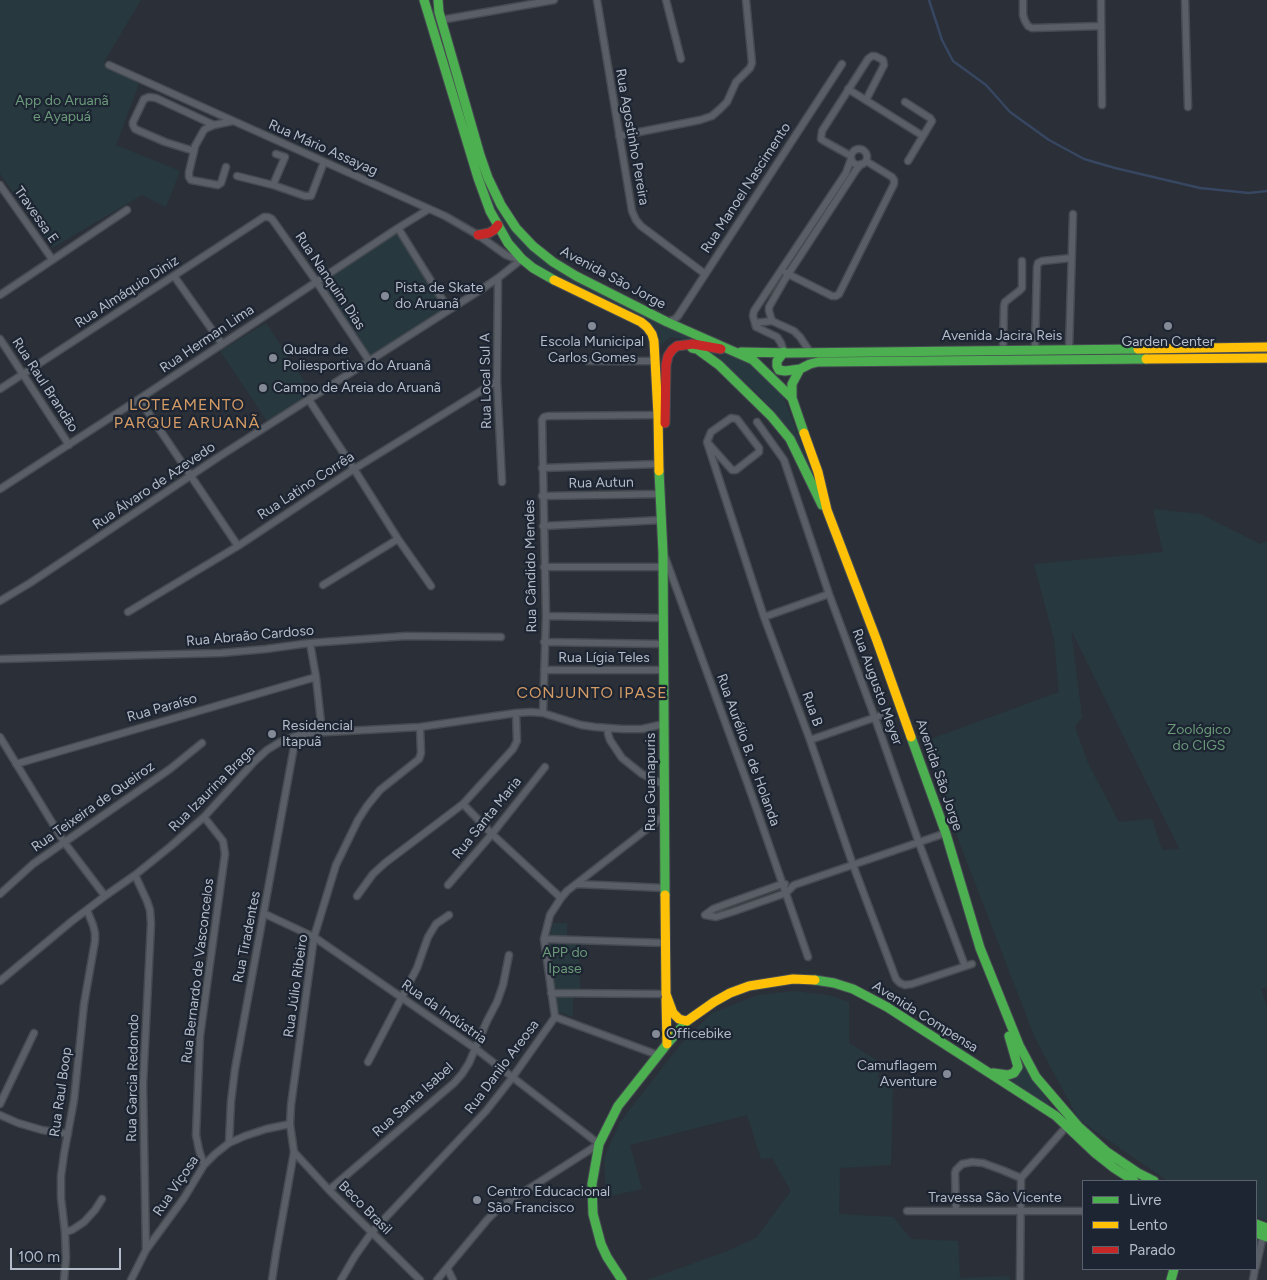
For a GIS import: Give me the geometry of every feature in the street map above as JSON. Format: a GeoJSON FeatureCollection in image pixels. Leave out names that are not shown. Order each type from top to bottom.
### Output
{"type":"FeatureCollection","features":[{"type":"Feature","properties":{"kind":"main road","name":"Avenida São Jorge"},"geometry":{"type":"LineString","coordinates":[[424,0],[478,178],[490,210],[508,243],[533,268],[641,322]]}},
{"type":"Feature","properties":{"kind":"main road","name":"Avenida São Jorge"},"geometry":{"type":"LineString","coordinates":[[438,0],[441,20],[478,149],[488,178],[501,205],[516,228],[533,246],[553,262],[576,276],[667,322],[736,352],[758,364],[792,398],[818,472],[835,530],[856,583],[946,834],[980,948],[1019,1045],[1036,1077],[1078,1126],[1107,1152],[1152,1180]]}},
{"type":"Feature","properties":{"kind":"main road"},"geometry":{"type":"LineString","coordinates":[[478,235],[489,233],[498,225]]}},
{"type":"Feature","properties":{"kind":"main road","name":"Rua Guanapuris"},"geometry":{"type":"LineString","coordinates":[[641,322],[647,326],[654,341],[664,567],[667,1044]]}},
{"type":"Feature","properties":{"kind":"main road","name":"Avenida São Jorge"},"geometry":{"type":"LineString","coordinates":[[682,345],[693,344],[736,352]]}},
{"type":"Feature","properties":{"kind":"main road"},"geometry":{"type":"LineString","coordinates":[[682,345],[697,349],[719,364],[771,416],[790,440],[835,530]]}},
{"type":"Feature","properties":{"kind":"main road","name":"Rua Guanapuris"},"geometry":{"type":"LineString","coordinates":[[662,520],[665,493],[666,365],[672,350],[682,345]]}},
{"type":"Feature","properties":{"kind":"main road","name":"Avenida Jacira Reis"},"geometry":{"type":"LineString","coordinates":[[736,352],[1267,347]]}},
{"type":"Feature","properties":{"kind":"main road"},"geometry":{"type":"LineString","coordinates":[[784,352],[777,361],[779,370],[800,369]]}},
{"type":"Feature","properties":{"kind":"main road","name":"Avenida Jacira Reis"},"geometry":{"type":"LineString","coordinates":[[800,369],[810,364],[828,362],[1267,358]]}},
{"type":"Feature","properties":{"kind":"main road"},"geometry":{"type":"LineString","coordinates":[[792,398],[792,384],[800,369]]}},
{"type":"Feature","properties":{"kind":"main road"},"geometry":{"type":"LineString","coordinates":[[936,806],[936,824],[958,896],[1017,1061],[1018,1067],[1008,1075],[987,1071]]}},
{"type":"Feature","properties":{"kind":"main road","name":"Avenida Compensa"},"geometry":{"type":"LineString","coordinates":[[622,1280],[601,1244],[593,1214],[592,1184],[599,1144],[618,1106],[687,1021],[714,1002],[730,993],[749,986],[771,982],[815,980],[853,989],[887,1007],[987,1071],[1056,1116],[1066,1127]]}},
{"type":"Feature","properties":{"kind":"main road"},"geometry":{"type":"LineString","coordinates":[[666,994],[673,1013],[679,1019],[687,1021]]}},
{"type":"Feature","properties":{"kind":"main road"},"geometry":{"type":"LineString","coordinates":[[1066,1127],[1095,1153],[1131,1180]]}},
{"type":"Feature","properties":{"kind":"street"},"geometry":{"type":"LineString","coordinates":[[441,20],[554,0]]}},
{"type":"Feature","properties":{"kind":"street","name":"Rua Agostinho Pereira"},"geometry":{"type":"LineString","coordinates":[[597,0],[631,205],[636,220],[651,234],[705,274]]}},
{"type":"Feature","properties":{"kind":"street"},"geometry":{"type":"LineString","coordinates":[[666,0],[681,59]]}},
{"type":"Feature","properties":{"kind":"street"},"geometry":{"type":"LineString","coordinates":[[619,136],[700,120],[712,116],[720,109],[726,102],[736,82],[750,68],[752,63],[746,0]]}},
{"type":"Feature","properties":{"kind":"street"},"geometry":{"type":"LineString","coordinates":[[1023,0],[1025,22],[1032,28],[1101,26]]}},
{"type":"Feature","properties":{"kind":"street"},"geometry":{"type":"LineString","coordinates":[[1101,0],[1102,105]]}},
{"type":"Feature","properties":{"kind":"street"},"geometry":{"type":"LineString","coordinates":[[1185,0],[1188,107]]}},
{"type":"Feature","properties":{"kind":"street"},"geometry":{"type":"LineString","coordinates":[[781,270],[832,296],[839,294],[894,184],[892,177],[864,163],[854,163],[851,157],[821,139],[822,131],[848,89],[868,59],[875,56],[883,60],[884,65],[866,100]]}},
{"type":"Feature","properties":{"kind":"street","name":"Rua Manoel Nascimento"},"geometry":{"type":"LineString","coordinates":[[667,322],[672,321],[678,316],[842,64]]}},
{"type":"Feature","properties":{"kind":"street","name":"Rua Mário Assayag"},"geometry":{"type":"LineString","coordinates":[[109,65],[429,209],[460,224],[506,255],[522,259]]}},
{"type":"Feature","properties":{"kind":"street"},"geometry":{"type":"LineString","coordinates":[[848,89],[923,136]]}},
{"type":"Feature","properties":{"kind":"street"},"geometry":{"type":"LineString","coordinates":[[194,151],[165,142],[133,128],[133,122],[144,99],[149,97],[156,98],[214,125]]}},
{"type":"Feature","properties":{"kind":"street"},"geometry":{"type":"LineString","coordinates":[[904,102],[932,120],[908,160]]}},
{"type":"Feature","properties":{"kind":"street"},"geometry":{"type":"LineString","coordinates":[[226,166],[218,185],[191,180],[189,177],[195,146],[204,130],[214,125],[234,121]]}},
{"type":"Feature","properties":{"kind":"street"},"geometry":{"type":"LineString","coordinates":[[772,321],[768,311],[769,306],[856,170],[864,163],[865,151],[860,149],[851,153],[846,172],[754,311],[756,327],[773,334],[781,343],[784,352]]}},
{"type":"Feature","properties":{"kind":"street"},"geometry":{"type":"LineString","coordinates":[[273,185],[285,157],[276,154]]}},
{"type":"Feature","properties":{"kind":"street"},"geometry":{"type":"LineString","coordinates":[[237,176],[273,185],[305,196],[311,196],[324,162]]}},
{"type":"Feature","properties":{"kind":"street","name":"Travessa E"},"geometry":{"type":"LineString","coordinates":[[0,185],[52,259]]}},
{"type":"Feature","properties":{"kind":"street","name":"Rua Herman Lima"},"geometry":{"type":"LineString","coordinates":[[0,489],[429,209]]}},
{"type":"Feature","properties":{"kind":"street"},"geometry":{"type":"LineString","coordinates":[[0,295],[127,210]]}},
{"type":"Feature","properties":{"kind":"street"},"geometry":{"type":"LineString","coordinates":[[1069,350],[1073,214]]}},
{"type":"Feature","properties":{"kind":"street","name":"Rua Almáquio Diniz"},"geometry":{"type":"LineString","coordinates":[[0,389],[268,216]]}},
{"type":"Feature","properties":{"kind":"street","name":"Rua Nanquim Dias"},"geometry":{"type":"LineString","coordinates":[[268,216],[316,281],[370,362]]}},
{"type":"Feature","properties":{"kind":"street"},"geometry":{"type":"LineString","coordinates":[[398,228],[449,310]]}},
{"type":"Feature","properties":{"kind":"street"},"geometry":{"type":"LineString","coordinates":[[1034,349],[1036,267],[1042,261],[1071,258]]}},
{"type":"Feature","properties":{"kind":"street","name":"Rua Álvaro de Azevedo"},"geometry":{"type":"LineString","coordinates":[[0,600],[30,583],[220,456],[370,362],[498,278],[522,259]]}},
{"type":"Feature","properties":{"kind":"street"},"geometry":{"type":"LineString","coordinates":[[1003,350],[1004,306],[1005,302],[1022,288],[1022,261]]}},
{"type":"Feature","properties":{"kind":"street"},"geometry":{"type":"LineString","coordinates":[[174,276],[222,344]]}},
{"type":"Feature","properties":{"kind":"street","name":"Rua Local Sul A"},"geometry":{"type":"LineString","coordinates":[[498,278],[497,381],[502,482]]}},
{"type":"Feature","properties":{"kind":"street"},"geometry":{"type":"LineString","coordinates":[[755,323],[772,321],[794,331],[810,352]]}},
{"type":"Feature","properties":{"kind":"street","name":"Rua Raul Brandão"},"geometry":{"type":"LineString","coordinates":[[0,339],[69,445]]}},
{"type":"Feature","properties":{"kind":"street"},"geometry":{"type":"LineString","coordinates":[[588,361],[655,361]]}},
{"type":"Feature","properties":{"kind":"street","name":"Rua Latino Corrêa"},"geometry":{"type":"LineString","coordinates":[[128,612],[238,546],[354,468],[497,381]]}},
{"type":"Feature","properties":{"kind":"street"},"geometry":{"type":"LineString","coordinates":[[140,399],[238,546]]}},
{"type":"Feature","properties":{"kind":"street"},"geometry":{"type":"LineString","coordinates":[[309,400],[398,539],[431,586]]}},
{"type":"Feature","properties":{"kind":"street","name":"Rua Cândido Mendes"},"geometry":{"type":"LineString","coordinates":[[543,713],[546,616],[542,496],[542,420],[548,416],[658,415]]}},
{"type":"Feature","properties":{"kind":"street"},"geometry":{"type":"LineString","coordinates":[[731,418],[737,419],[759,448],[759,452],[736,470],[732,470],[707,442],[711,432],[731,418]]}},
{"type":"Feature","properties":{"kind":"street","name":"Rua Augusto Meyer"},"geometry":{"type":"LineString","coordinates":[[757,422],[784,460],[829,594],[919,843],[969,965],[912,984],[905,985],[900,983]]}},
{"type":"Feature","properties":{"kind":"street","name":"Rua B"},"geometry":{"type":"LineString","coordinates":[[707,442],[764,617],[896,979],[900,983]]}},
{"type":"Feature","properties":{"kind":"street"},"geometry":{"type":"LineString","coordinates":[[542,468],[659,464]]}},
{"type":"Feature","properties":{"kind":"street","name":"Rua Autun"},"geometry":{"type":"LineString","coordinates":[[542,496],[660,494]]}},
{"type":"Feature","properties":{"kind":"street"},"geometry":{"type":"LineString","coordinates":[[543,526],[662,520]]}},
{"type":"Feature","properties":{"kind":"street"},"geometry":{"type":"LineString","coordinates":[[323,584],[398,539]]}},
{"type":"Feature","properties":{"kind":"street","name":"Rua Aurélio B. de Holanda"},"geometry":{"type":"LineString","coordinates":[[663,553],[808,956]]}},
{"type":"Feature","properties":{"kind":"street"},"geometry":{"type":"LineString","coordinates":[[544,567],[664,567]]}},
{"type":"Feature","properties":{"kind":"street"},"geometry":{"type":"LineString","coordinates":[[764,617],[829,594]]}},
{"type":"Feature","properties":{"kind":"street"},"geometry":{"type":"LineString","coordinates":[[546,616],[664,618]]}},
{"type":"Feature","properties":{"kind":"street","name":"Rua Abraão Cardoso"},"geometry":{"type":"LineString","coordinates":[[0,659],[221,653],[310,643],[406,636],[501,637]]}},
{"type":"Feature","properties":{"kind":"street"},"geometry":{"type":"LineString","coordinates":[[544,642],[664,644]]}},
{"type":"Feature","properties":{"kind":"street"},"geometry":{"type":"LineString","coordinates":[[310,643],[322,732]]}},
{"type":"Feature","properties":{"kind":"street","name":"Rua Lígia Teles"},"geometry":{"type":"LineString","coordinates":[[544,670],[664,670]]}},
{"type":"Feature","properties":{"kind":"street","name":"Rua Paraíso"},"geometry":{"type":"LineString","coordinates":[[16,764],[316,677]]}},
{"type":"Feature","properties":{"kind":"street"},"geometry":{"type":"LineString","coordinates":[[357,896],[373,874],[385,863],[463,804],[516,746],[516,712]]}},
{"type":"Feature","properties":{"kind":"street","name":"Rua Izaurina Braga"},"geometry":{"type":"LineString","coordinates":[[0,981],[49,939],[172,846],[204,817],[254,762],[267,750],[280,742],[296,736],[322,732],[420,727],[516,712],[543,713],[581,725],[608,729],[642,729],[664,724]]}},
{"type":"Feature","properties":{"kind":"street"},"geometry":{"type":"LineString","coordinates":[[810,740],[884,714]]}},
{"type":"Feature","properties":{"kind":"street","name":"Rua Júlio Ribeiro"},"geometry":{"type":"LineString","coordinates":[[272,1280],[294,1152],[290,1124],[291,1105],[314,937],[336,865],[358,820],[380,790],[419,759],[421,753],[420,727]]}},
{"type":"Feature","properties":{"kind":"street"},"geometry":{"type":"LineString","coordinates":[[608,729],[610,740],[622,758],[642,774],[665,784]]}},
{"type":"Feature","properties":{"kind":"street","name":"Rua Tiradentes"},"geometry":{"type":"LineString","coordinates":[[228,1143],[231,1101],[236,1069],[296,736]]}},
{"type":"Feature","properties":{"kind":"street"},"geometry":{"type":"LineString","coordinates":[[0,737],[64,842],[105,896]]}},
{"type":"Feature","properties":{"kind":"street","name":"Rua Teixeira de Queiroz"},"geometry":{"type":"LineString","coordinates":[[0,894],[33,864],[154,780],[202,743]]}},
{"type":"Feature","properties":{"kind":"street","name":"Rua Santa Maria"},"geometry":{"type":"LineString","coordinates":[[448,885],[492,834],[545,767]]}},
{"type":"Feature","properties":{"kind":"street"},"geometry":{"type":"LineString","coordinates":[[463,804],[492,834],[561,898]]}},
{"type":"Feature","properties":{"kind":"street","name":"Rua Danilo Areosa"},"geometry":{"type":"LineString","coordinates":[[341,1280],[372,1232],[486,1111],[555,1017],[544,939],[550,915],[561,898],[566,891],[665,815]]}},
{"type":"Feature","properties":{"kind":"street","name":"Rua Bernardo de Vasconcelos"},"geometry":{"type":"LineString","coordinates":[[204,817],[223,841],[226,854],[200,1036],[196,1135],[204,1165]]}},
{"type":"Feature","properties":{"kind":"street"},"geometry":{"type":"LineString","coordinates":[[794,885],[786,893],[716,917],[705,915],[721,906],[782,884],[794,885],[940,835]]}},
{"type":"Feature","properties":{"kind":"street","name":"Rua Garcia Redondo"},"geometry":{"type":"LineString","coordinates":[[131,1280],[146,1250],[142,1084],[151,924],[150,910],[135,875]]}},
{"type":"Feature","properties":{"kind":"street"},"geometry":{"type":"LineString","coordinates":[[577,884],[665,888]]}},
{"type":"Feature","properties":{"kind":"street","name":"Rua Raul Boop"},"geometry":{"type":"LineString","coordinates":[[64,1280],[66,1258],[61,1176],[74,1100],[84,1004],[95,941],[93,925],[87,910]]}},
{"type":"Feature","properties":{"kind":"street","name":"Rua da Indústria"},"geometry":{"type":"LineString","coordinates":[[264,914],[314,937],[476,1049],[599,1144]]}},
{"type":"Feature","properties":{"kind":"street"},"geometry":{"type":"LineString","coordinates":[[368,1062],[402,998],[428,937],[436,924],[449,915]]}},
{"type":"Feature","properties":{"kind":"street"},"geometry":{"type":"LineString","coordinates":[[544,939],[666,943]]}},
{"type":"Feature","properties":{"kind":"street","name":"Rua Santa Isabel"},"geometry":{"type":"LineString","coordinates":[[329,1190],[454,1083],[462,1074],[476,1049],[497,1002],[503,986],[509,955]]}},
{"type":"Feature","properties":{"kind":"street"},"geometry":{"type":"LineString","coordinates":[[552,993],[666,994]]}},
{"type":"Feature","properties":{"kind":"street"},"geometry":{"type":"LineString","coordinates":[[555,1017],[658,1055]]}},
{"type":"Feature","properties":{"kind":"street"},"geometry":{"type":"LineString","coordinates":[[0,1104],[34,1033]]}},
{"type":"Feature","properties":{"kind":"street"},"geometry":{"type":"LineString","coordinates":[[0,1115],[42,1130],[68,1134]]}},
{"type":"Feature","properties":{"kind":"street","name":"Rua Viçosa"},"geometry":{"type":"LineString","coordinates":[[146,1250],[184,1198],[204,1165],[215,1154],[228,1143],[266,1129],[290,1124]]}},
{"type":"Feature","properties":{"kind":"street"},"geometry":{"type":"LineString","coordinates":[[1020,1280],[1021,1178],[1066,1127]]}},
{"type":"Feature","properties":{"kind":"street"},"geometry":{"type":"LineString","coordinates":[[437,1280],[500,1207],[599,1144]]}},
{"type":"Feature","properties":{"kind":"street","name":"Beco Brasil"},"geometry":{"type":"LineString","coordinates":[[294,1152],[329,1190],[420,1280]]}},
{"type":"Feature","properties":{"kind":"street"},"geometry":{"type":"LineString","coordinates":[[956,1211],[955,1173],[962,1164],[972,1162],[983,1163],[1021,1178]]}},
{"type":"Feature","properties":{"kind":"street"},"geometry":{"type":"LineString","coordinates":[[65,1232],[84,1222],[102,1199]]}},
{"type":"Feature","properties":{"kind":"street","name":"Travessa São Vicente"},"geometry":{"type":"LineString","coordinates":[[907,1211],[1020,1212],[1082,1210]]}},
{"type":"Feature","properties":{"kind":"street"},"geometry":{"type":"LineString","coordinates":[[1257,1263],[1263,1234]]}},
{"type":"Feature","properties":{"kind":"street"},"geometry":{"type":"LineString","coordinates":[[447,1268],[453,1280]]}},
{"type":"Feature","properties":{"kind":"green space","name":"App do Aruanã e Ayapuá"},"geometry":{"type":"Polygon","coordinates":[[[0,0],[141,0],[104,62],[139,84],[116,145],[180,171],[166,207],[142,195],[52,248],[0,174],[0,0]]]}},
{"type":"Feature","properties":{"kind":"green space"},"geometry":{"type":"Polygon","coordinates":[[[487,185],[528,247],[563,274],[710,344],[671,337],[661,347],[658,334],[648,322],[560,279],[533,261],[516,245],[493,210],[485,186],[487,185]]]}},
{"type":"Feature","properties":{"kind":"green space"},"geometry":{"type":"Polygon","coordinates":[[[397,233],[445,309],[372,357],[320,282],[397,233]]]}},
{"type":"Feature","properties":{"kind":"green space"},"geometry":{"type":"Polygon","coordinates":[[[266,323],[312,393],[267,421],[220,351],[266,323]]]}},
{"type":"Feature","properties":{"kind":"green space"},"geometry":{"type":"Polygon","coordinates":[[[697,348],[732,354],[744,360],[755,367],[783,396],[817,484],[775,415],[760,396],[718,360],[697,348]]]}},
{"type":"Feature","properties":{"kind":"green space","name":"Zoológico do CIGS"},"geometry":{"type":"Polygon","coordinates":[[[1153,509],[1201,514],[1260,544],[1267,541],[1267,987],[1261,989],[1267,1007],[1267,1221],[1257,1216],[1257,1180],[1167,1180],[1079,1120],[1035,1038],[955,831],[928,740],[1059,692],[1054,639],[1034,564],[1163,552],[1153,509]],[[1071,630],[1082,717],[1075,727],[1088,763],[1119,822],[1152,819],[1162,850],[1179,849],[1071,630]]]}},
{"type":"Feature","properties":{"kind":"green space","name":"APP do Ipase"},"geometry":{"type":"Polygon","coordinates":[[[553,923],[567,923],[567,941],[579,942],[580,988],[573,992],[573,1017],[557,1011],[549,942],[553,923]]]}},
{"type":"Feature","properties":{"kind":"green space"},"geometry":{"type":"Polygon","coordinates":[[[794,991],[829,995],[849,1002],[849,1043],[881,1063],[878,1077],[893,1088],[891,1165],[840,1168],[839,1214],[893,1217],[911,1239],[958,1241],[960,1278],[1010,1276],[1009,1280],[647,1280],[725,1252],[756,1238],[791,1191],[772,1158],[761,1159],[747,1115],[630,1145],[642,1189],[606,1197],[604,1158],[620,1122],[681,1044],[712,1013],[758,995],[794,991]]]}},
{"type":"Feature","properties":{"kind":"green space"},"geometry":{"type":"Polygon","coordinates":[[[1013,1041],[1053,1110],[1004,1078],[1014,1076],[1013,1041]]]}},
{"type":"Feature","properties":{"kind":"waterway"},"geometry":{"type":"LineString","coordinates":[[929,0],[942,40],[953,61],[986,85],[1010,112],[1049,140],[1084,159],[1200,188],[1249,193],[1267,191]]}},
{"type":"Feature","properties":{"kind":"traffic: fast"},"geometry":{"type":"LineString","coordinates":[[424,0],[478,178],[490,211],[508,243],[522,259],[554,280]]}},
{"type":"Feature","properties":{"kind":"traffic: fast"},"geometry":{"type":"LineString","coordinates":[[438,0],[439,12],[480,155],[488,178],[501,205],[516,228],[533,246],[553,262],[576,276],[667,322],[753,360],[792,398],[804,433]]}},
{"type":"Feature","properties":{"kind":"traffic: fast"},"geometry":{"type":"LineString","coordinates":[[692,348],[697,349],[719,365],[771,416],[790,439],[822,505]]}},
{"type":"Feature","properties":{"kind":"traffic: fast"},"geometry":{"type":"LineString","coordinates":[[741,352],[1138,349]]}},
{"type":"Feature","properties":{"kind":"traffic: fast"},"geometry":{"type":"LineString","coordinates":[[784,352],[777,361],[779,370],[800,369]]}},
{"type":"Feature","properties":{"kind":"traffic: fast"},"geometry":{"type":"LineString","coordinates":[[792,398],[792,384],[800,369],[818,362],[1146,359]]}},
{"type":"Feature","properties":{"kind":"traffic: fast"},"geometry":{"type":"LineString","coordinates":[[659,471],[663,553],[665,895]]}},
{"type":"Feature","properties":{"kind":"traffic: fast"},"geometry":{"type":"LineString","coordinates":[[911,737],[946,834],[980,948],[1019,1045],[1036,1077],[1078,1126],[1107,1152],[1152,1180]]}},
{"type":"Feature","properties":{"kind":"traffic: fast"},"geometry":{"type":"LineString","coordinates":[[815,980],[853,989],[887,1007],[1056,1116],[1095,1153],[1132,1180]]}},
{"type":"Feature","properties":{"kind":"traffic: fast"},"geometry":{"type":"LineString","coordinates":[[622,1280],[601,1244],[593,1214],[592,1184],[599,1144],[618,1106],[687,1021]]}},
{"type":"Feature","properties":{"kind":"traffic: fast"},"geometry":{"type":"LineString","coordinates":[[993,1073],[1008,1075],[1014,1073],[1018,1067],[1009,1036]]}},
{"type":"Feature","properties":{"kind":"traffic: fast"},"geometry":{"type":"LineString","coordinates":[[1257,1224],[1267,1228]]}},
{"type":"Feature","properties":{"kind":"traffic: fast"},"geometry":{"type":"LineString","coordinates":[[1257,1233],[1267,1237]]}},
{"type":"Feature","properties":{"kind":"traffic: fast"},"geometry":{"type":"LineString","coordinates":[[1171,1280],[1174,1270]]}},
{"type":"Feature","properties":{"kind":"traffic: slow"},"geometry":{"type":"LineString","coordinates":[[554,280],[641,322],[652,334],[658,415],[659,471]]}},
{"type":"Feature","properties":{"kind":"traffic: slow"},"geometry":{"type":"LineString","coordinates":[[1138,349],[1267,347]]}},
{"type":"Feature","properties":{"kind":"traffic: slow"},"geometry":{"type":"LineString","coordinates":[[1146,359],[1267,358]]}},
{"type":"Feature","properties":{"kind":"traffic: slow"},"geometry":{"type":"LineString","coordinates":[[804,433],[818,472],[827,510],[911,737]]}},
{"type":"Feature","properties":{"kind":"traffic: slow"},"geometry":{"type":"LineString","coordinates":[[665,895],[666,994],[673,1013],[679,1019],[687,1021],[714,1002],[730,993],[749,986],[793,979],[815,980]]}},
{"type":"Feature","properties":{"kind":"traffic: slow"},"geometry":{"type":"LineString","coordinates":[[666,999],[667,1044]]}},
{"type":"Feature","properties":{"kind":"traffic: jam"},"geometry":{"type":"LineString","coordinates":[[478,235],[489,233],[498,225]]}},
{"type":"Feature","properties":{"kind":"traffic: jam"},"geometry":{"type":"LineString","coordinates":[[665,423],[666,365],[672,350],[677,346],[693,344],[721,349]]}},
{"type":"Feature","properties":{"kind":"place","name":"Pista de Skate do Aruanã"},"geometry":{"type":"Point","coordinates":[385,296]}},
{"type":"Feature","properties":{"kind":"place","name":"Escola Municipal Carlos Gomes"},"geometry":{"type":"Point","coordinates":[592,326]}},
{"type":"Feature","properties":{"kind":"place","name":"Garden Center"},"geometry":{"type":"Point","coordinates":[1168,326]}},
{"type":"Feature","properties":{"kind":"place","name":"Quadra de Poliesportiva do Aruanã"},"geometry":{"type":"Point","coordinates":[273,358]}},
{"type":"Feature","properties":{"kind":"place","name":"Campo de Areia do Aruanã"},"geometry":{"type":"Point","coordinates":[263,388]}},
{"type":"Feature","properties":{"kind":"place","name":"Residencial Itapuã"},"geometry":{"type":"Point","coordinates":[272,734]}},
{"type":"Feature","properties":{"kind":"place","name":"Officebike"},"geometry":{"type":"Point","coordinates":[656,1034]}},
{"type":"Feature","properties":{"kind":"place","name":"Camuflagem Aventure"},"geometry":{"type":"Point","coordinates":[947,1074]}},
{"type":"Feature","properties":{"kind":"place","name":"Centro Educacional São Francisco"},"geometry":{"type":"Point","coordinates":[477,1200]}},
{"type":"Feature","properties":{"kind":"district","name":"LOTEAMENTO PARQUE ARUANÃ"},"geometry":{"type":"Point","coordinates":[187,414]}},
{"type":"Feature","properties":{"kind":"district","name":"CONJUNTO IPASE"},"geometry":{"type":"Point","coordinates":[592,693]}}]}
